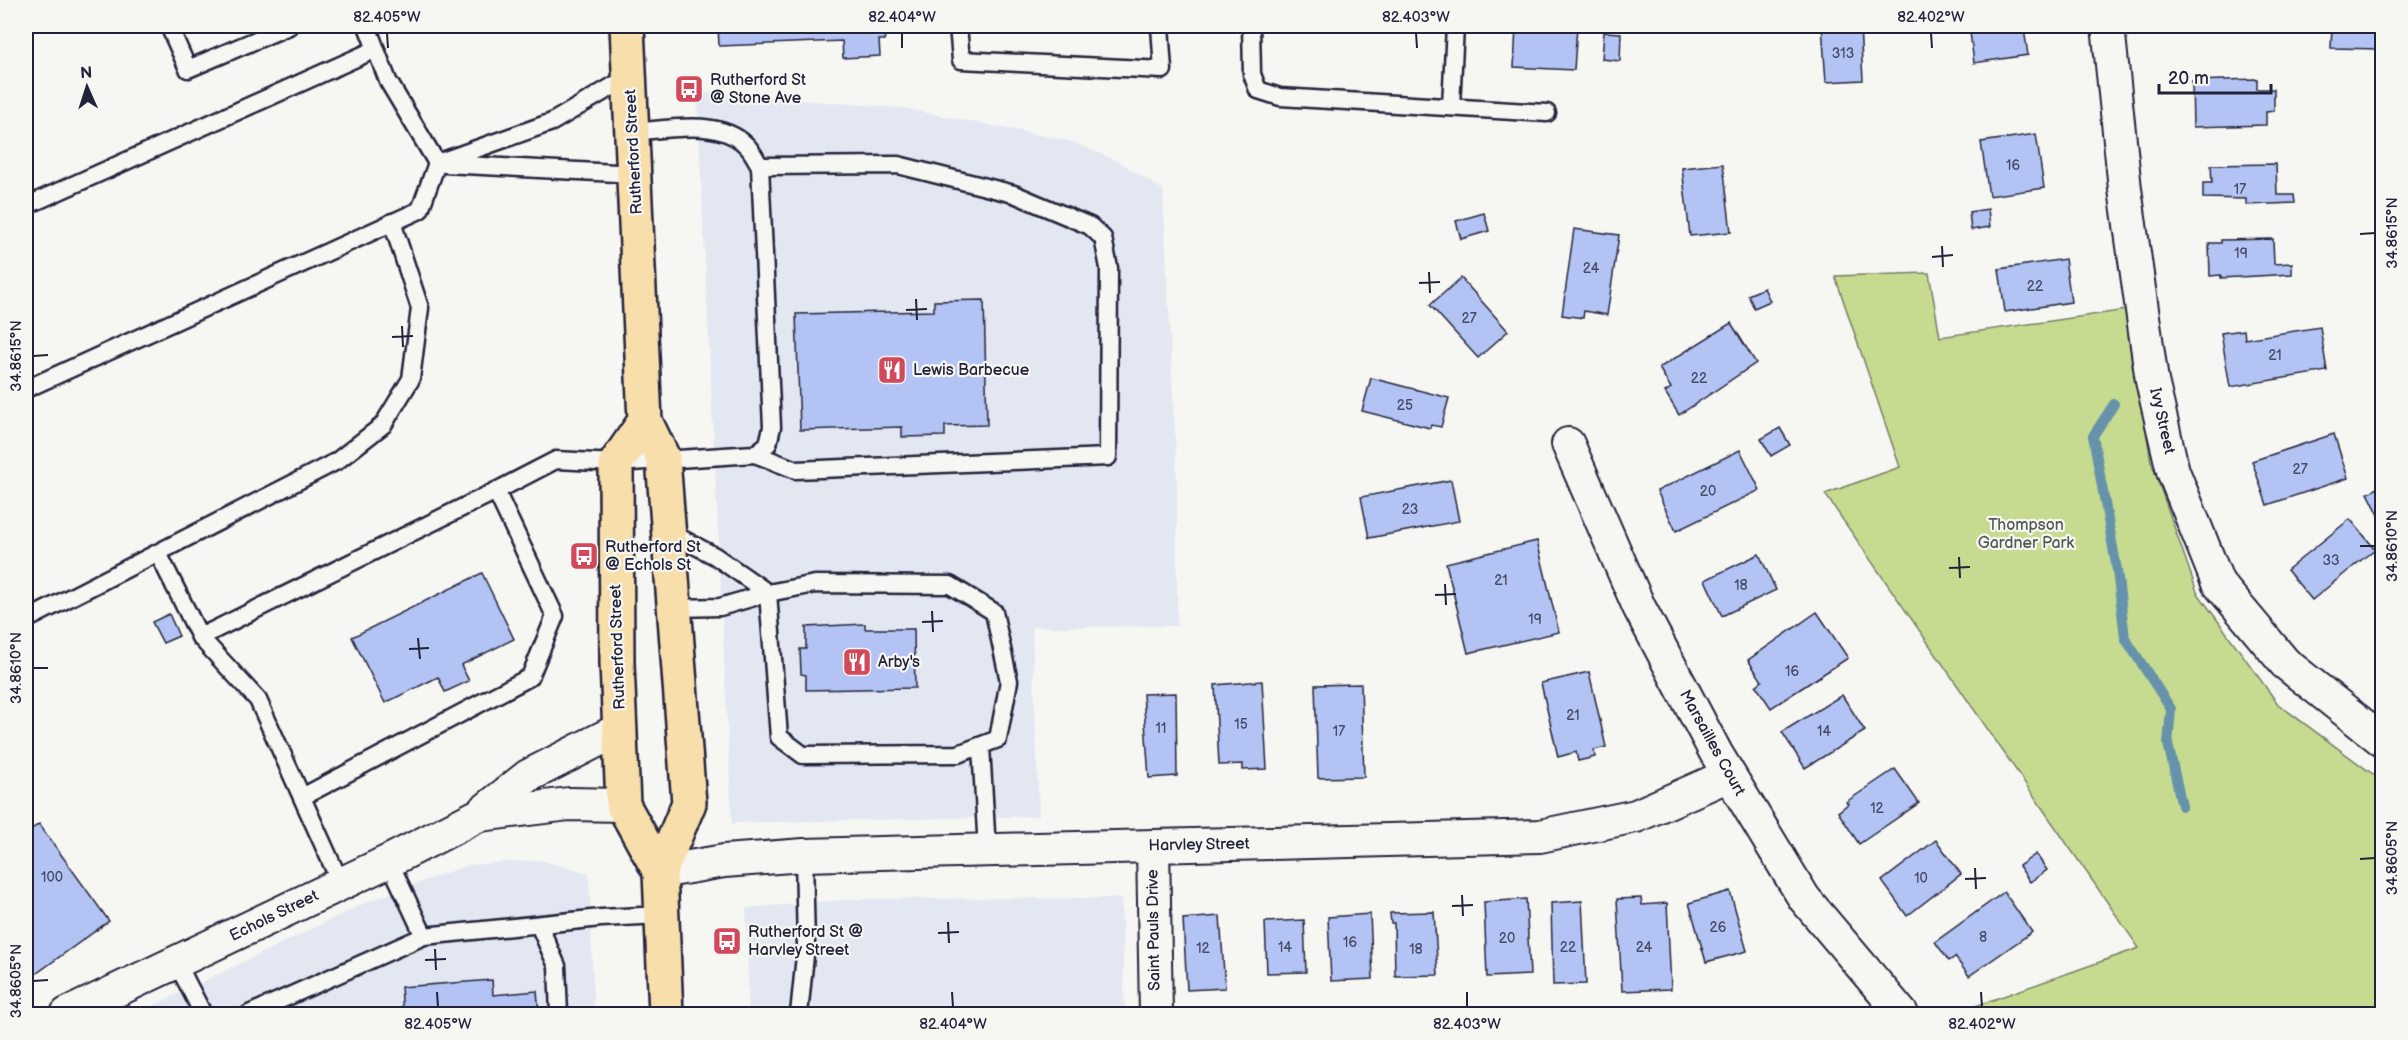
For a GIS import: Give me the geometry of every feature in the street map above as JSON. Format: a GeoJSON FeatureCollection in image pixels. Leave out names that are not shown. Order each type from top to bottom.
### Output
{"type":"FeatureCollection","features":[{"type":"Feature","properties":{"kind":"main road","name":"Rutherford Street"},"geometry":{"type":"LineString","coordinates":[[627,26],[636,174],[645,422],[663,458],[671,533],[689,803],[660,872],[666,1014]]}},
{"type":"Feature","properties":{"kind":"main road"},"geometry":{"type":"LineString","coordinates":[[616,463],[645,422]]}},
{"type":"Feature","properties":{"kind":"main road","name":"Rutherford Street"},"geometry":{"type":"LineString","coordinates":[[616,463],[616,611],[623,806],[660,872]]}},
{"type":"Feature","properties":{"kind":"street","name":"Ivy Street"},"geometry":{"type":"LineString","coordinates":[[2108,26],[2125,189],[2152,381],[2173,471],[2218,583],[2285,663],[2382,740]]}},
{"type":"Feature","properties":{"kind":"street","name":"Marsailles Court"},"geometry":{"type":"LineString","coordinates":[[1568,444],[1639,607],[1729,775],[1803,898],[1902,1014]]}},
{"type":"Feature","properties":{"kind":"street","name":"Echols Street"},"geometry":{"type":"LineString","coordinates":[[67,1014],[389,861],[479,815],[528,776],[620,729]]}},
{"type":"Feature","properties":{"kind":"street","name":"Harvley Street"},"geometry":{"type":"LineString","coordinates":[[660,872],[724,861],[804,855],[1540,836],[1636,816],[1729,775]]}},
{"type":"Feature","properties":{"kind":"street","name":"Echols Street"},"geometry":{"type":"LineString","coordinates":[[479,815],[569,804],[623,806]]}},
{"type":"Feature","properties":{"kind":"street","name":"Saint Pauls Drive"},"geometry":{"type":"LineString","coordinates":[[1153,846],[1156,1014]]}},
{"type":"Feature","properties":{"kind":"lane"},"geometry":{"type":"LineString","coordinates":[[169,26],[188,69],[289,26]]}},
{"type":"Feature","properties":{"kind":"lane"},"geometry":{"type":"LineString","coordinates":[[367,26],[374,50],[388,81],[437,163]]}},
{"type":"Feature","properties":{"kind":"lane"},"geometry":{"type":"LineString","coordinates":[[958,26],[961,60],[1163,70],[1160,26]]}},
{"type":"Feature","properties":{"kind":"lane"},"geometry":{"type":"LineString","coordinates":[[1251,26],[1252,74],[1258,90],[1280,97],[1547,112]]}},
{"type":"Feature","properties":{"kind":"lane"},"geometry":{"type":"LineString","coordinates":[[1451,106],[1455,26]]}},
{"type":"Feature","properties":{"kind":"lane"},"geometry":{"type":"LineString","coordinates":[[26,206],[374,50]]}},
{"type":"Feature","properties":{"kind":"lane"},"geometry":{"type":"LineString","coordinates":[[437,163],[552,122],[630,76]]}},
{"type":"Feature","properties":{"kind":"lane"},"geometry":{"type":"LineString","coordinates":[[633,132],[684,128],[719,130],[747,145],[760,166],[772,427],[768,444],[755,454]]}},
{"type":"Feature","properties":{"kind":"lane"},"geometry":{"type":"LineString","coordinates":[[437,163],[636,174]]}},
{"type":"Feature","properties":{"kind":"lane"},"geometry":{"type":"LineString","coordinates":[[26,388],[420,210],[437,163]]}},
{"type":"Feature","properties":{"kind":"lane"},"geometry":{"type":"LineString","coordinates":[[200,637],[556,460],[616,463],[663,458],[755,454],[796,470],[1108,457],[1109,268],[1103,238],[1090,226],[1014,194],[898,165],[760,166]]}},
{"type":"Feature","properties":{"kind":"lane"},"geometry":{"type":"LineString","coordinates":[[26,620],[337,461],[383,425],[411,380],[420,308],[392,222]]}},
{"type":"Feature","properties":{"kind":"lane"},"geometry":{"type":"LineString","coordinates":[[302,797],[530,677],[555,616],[496,491]]}},
{"type":"Feature","properties":{"kind":"lane"},"geometry":{"type":"LineString","coordinates":[[671,533],[715,556],[768,593]]}},
{"type":"Feature","properties":{"kind":"lane"},"geometry":{"type":"LineString","coordinates":[[158,553],[200,637],[258,700],[341,884]]}},
{"type":"Feature","properties":{"kind":"lane"},"geometry":{"type":"LineString","coordinates":[[676,608],[720,608],[768,593],[815,584],[950,585],[994,612],[1009,681],[998,739],[958,754],[803,755],[779,737],[768,593]]}},
{"type":"Feature","properties":{"kind":"lane"},"geometry":{"type":"LineString","coordinates":[[981,746],[987,850]]}},
{"type":"Feature","properties":{"kind":"lane"},"geometry":{"type":"LineString","coordinates":[[800,1014],[806,946],[804,855]]}},
{"type":"Feature","properties":{"kind":"lane"},"geometry":{"type":"LineString","coordinates":[[389,861],[424,936]]}},
{"type":"Feature","properties":{"kind":"lane"},"geometry":{"type":"LineString","coordinates":[[249,1014],[424,936],[602,918],[662,915]]}},
{"type":"Feature","properties":{"kind":"lane"},"geometry":{"type":"LineString","coordinates":[[538,925],[557,966],[559,1014]]}},
{"type":"Feature","properties":{"kind":"lane"},"geometry":{"type":"LineString","coordinates":[[177,963],[203,1014]]}},
{"type":"Feature","properties":{"kind":"shaded area"},"geometry":{"type":"Polygon","coordinates":[[[697,92],[902,108],[1070,141],[1120,162],[1163,190],[1177,477],[1177,626],[1032,627],[1039,816],[732,823],[697,92]]]}},
{"type":"Feature","properties":{"kind":"shaded area"},"geometry":{"type":"Polygon","coordinates":[[[539,860],[589,873],[594,1014],[136,1014],[369,901],[468,865],[539,860]]]}},
{"type":"Feature","properties":{"kind":"shaded area"},"geometry":{"type":"Polygon","coordinates":[[[1121,898],[1125,1014],[749,1014],[746,908],[856,899],[1121,898]]]}},
{"type":"Feature","properties":{"kind":"green space","name":"Thompson Gardner Park"},"geometry":{"type":"Polygon","coordinates":[[[1929,273],[1940,337],[2126,310],[2151,461],[2197,592],[2278,704],[2382,781],[2382,1014],[1953,1014],[2139,948],[1825,494],[1900,467],[1835,276],[1929,273]]]}},
{"type":"Feature","properties":{"kind":"building"},"geometry":{"type":"Polygon","coordinates":[[[718,26],[884,26],[885,40],[879,40],[880,56],[843,58],[842,41],[719,46],[718,26]]]}},
{"type":"Feature","properties":{"kind":"building"},"geometry":{"type":"Polygon","coordinates":[[[1516,26],[1577,26],[1574,70],[1514,67],[1516,26]]]}},
{"type":"Feature","properties":{"kind":"building"},"geometry":{"type":"Polygon","coordinates":[[[1822,26],[1860,26],[1863,80],[1826,82],[1822,26]]]}},
{"type":"Feature","properties":{"kind":"building"},"geometry":{"type":"Polygon","coordinates":[[[1978,26],[2029,26],[2030,28],[2024,29],[2028,55],[1974,63],[1970,32],[1979,31],[1978,26]]]}},
{"type":"Feature","properties":{"kind":"building"},"geometry":{"type":"Polygon","coordinates":[[[2332,26],[2382,26],[2382,49],[2331,48],[2332,26]]]}},
{"type":"Feature","properties":{"kind":"building"},"geometry":{"type":"Polygon","coordinates":[[[1604,32],[1621,33],[1620,61],[1602,59],[1604,32]]]}},
{"type":"Feature","properties":{"kind":"building"},"geometry":{"type":"Polygon","coordinates":[[[2257,79],[2257,89],[2274,89],[2274,111],[2266,112],[2266,125],[2193,127],[2192,81],[2257,79]]]}},
{"type":"Feature","properties":{"kind":"building"},"geometry":{"type":"Polygon","coordinates":[[[2036,134],[2044,188],[1989,196],[1981,142],[2036,134]]]}},
{"type":"Feature","properties":{"kind":"building"},"geometry":{"type":"Polygon","coordinates":[[[1723,164],[1731,232],[1690,236],[1682,168],[1723,164]]]}},
{"type":"Feature","properties":{"kind":"building"},"geometry":{"type":"Polygon","coordinates":[[[2276,164],[2277,195],[2294,195],[2295,203],[2246,205],[2246,199],[2203,198],[2203,183],[2212,183],[2211,165],[2276,164]]]}},
{"type":"Feature","properties":{"kind":"building"},"geometry":{"type":"Polygon","coordinates":[[[1988,209],[1990,227],[1971,230],[1969,212],[1988,209]]]}},
{"type":"Feature","properties":{"kind":"building"},"geometry":{"type":"Polygon","coordinates":[[[1484,213],[1489,231],[1461,239],[1456,221],[1484,213]]]}},
{"type":"Feature","properties":{"kind":"building"},"geometry":{"type":"Polygon","coordinates":[[[1574,229],[1619,235],[1607,315],[1584,311],[1583,318],[1562,315],[1574,229]]]}},
{"type":"Feature","properties":{"kind":"building"},"geometry":{"type":"Polygon","coordinates":[[[2273,239],[2274,264],[2292,263],[2292,274],[2221,278],[2221,275],[2210,276],[2209,243],[2221,243],[2221,240],[2273,239]]]}},
{"type":"Feature","properties":{"kind":"building"},"geometry":{"type":"Polygon","coordinates":[[[2065,259],[2071,302],[2005,312],[1999,269],[2065,259]]]}},
{"type":"Feature","properties":{"kind":"building"},"geometry":{"type":"Polygon","coordinates":[[[1461,278],[1508,331],[1478,358],[1430,305],[1461,278]]]}},
{"type":"Feature","properties":{"kind":"building"},"geometry":{"type":"Polygon","coordinates":[[[1764,288],[1770,301],[1754,308],[1748,295],[1764,288]]]}},
{"type":"Feature","properties":{"kind":"building","name":"Lewis Barbecue"},"geometry":{"type":"Polygon","coordinates":[[[984,300],[987,425],[945,426],[945,436],[902,437],[902,427],[800,430],[796,314],[934,311],[934,301],[984,300]]]}},
{"type":"Feature","properties":{"kind":"building"},"geometry":{"type":"Polygon","coordinates":[[[1731,323],[1756,363],[1679,415],[1665,392],[1671,388],[1659,368],[1731,323]]]}},
{"type":"Feature","properties":{"kind":"building"},"geometry":{"type":"Polygon","coordinates":[[[2320,327],[2327,371],[2230,387],[2221,333],[2244,330],[2245,339],[2320,327]]]}},
{"type":"Feature","properties":{"kind":"building"},"geometry":{"type":"Polygon","coordinates":[[[1371,378],[1449,398],[1441,427],[1431,425],[1430,428],[1362,411],[1371,378]]]}},
{"type":"Feature","properties":{"kind":"building"},"geometry":{"type":"Polygon","coordinates":[[[1780,428],[1790,445],[1771,456],[1761,439],[1780,428]]]}},
{"type":"Feature","properties":{"kind":"building"},"geometry":{"type":"Polygon","coordinates":[[[2334,434],[2348,478],[2267,505],[2252,461],[2334,434]]]}},
{"type":"Feature","properties":{"kind":"building"},"geometry":{"type":"Polygon","coordinates":[[[1740,450],[1760,490],[1676,531],[1657,491],[1740,450]]]}},
{"type":"Feature","properties":{"kind":"building"},"geometry":{"type":"Polygon","coordinates":[[[1451,480],[1459,521],[1369,538],[1361,497],[1451,480]]]}},
{"type":"Feature","properties":{"kind":"building"},"geometry":{"type":"Polygon","coordinates":[[[2382,486],[2382,521],[2368,493],[2382,486]]]}},
{"type":"Feature","properties":{"kind":"building"},"geometry":{"type":"Polygon","coordinates":[[[2350,519],[2375,549],[2312,600],[2287,570],[2350,519]]]}},
{"type":"Feature","properties":{"kind":"building"},"geometry":{"type":"Polygon","coordinates":[[[1537,541],[1559,632],[1468,653],[1446,563],[1537,541]]]}},
{"type":"Feature","properties":{"kind":"building"},"geometry":{"type":"Polygon","coordinates":[[[1759,554],[1776,590],[1722,616],[1705,580],[1759,554]]]}},
{"type":"Feature","properties":{"kind":"building"},"geometry":{"type":"Polygon","coordinates":[[[482,573],[514,639],[461,665],[469,681],[445,692],[438,677],[385,703],[352,637],[482,573]]]}},
{"type":"Feature","properties":{"kind":"building"},"geometry":{"type":"Polygon","coordinates":[[[1817,612],[1848,658],[1771,708],[1756,686],[1762,681],[1748,660],[1817,612]]]}},
{"type":"Feature","properties":{"kind":"building"},"geometry":{"type":"Polygon","coordinates":[[[169,614],[179,636],[163,643],[152,622],[169,614]]]}},
{"type":"Feature","properties":{"kind":"building","name":"Arby's"},"geometry":{"type":"Polygon","coordinates":[[[865,624],[865,629],[914,629],[915,688],[806,690],[806,675],[801,674],[800,649],[806,649],[806,627],[865,624]]]}},
{"type":"Feature","properties":{"kind":"building"},"geometry":{"type":"Polygon","coordinates":[[[1589,672],[1606,747],[1594,750],[1595,757],[1578,761],[1576,752],[1558,757],[1541,683],[1589,672]]]}},
{"type":"Feature","properties":{"kind":"building"},"geometry":{"type":"Polygon","coordinates":[[[1262,681],[1267,769],[1243,770],[1243,764],[1219,765],[1215,685],[1262,681]]]}},
{"type":"Feature","properties":{"kind":"building"},"geometry":{"type":"Polygon","coordinates":[[[1361,684],[1364,777],[1318,778],[1315,685],[1361,684]]]}},
{"type":"Feature","properties":{"kind":"building"},"geometry":{"type":"Polygon","coordinates":[[[1176,693],[1177,776],[1149,778],[1143,694],[1176,693]]]}},
{"type":"Feature","properties":{"kind":"building"},"geometry":{"type":"Polygon","coordinates":[[[1842,695],[1865,731],[1805,768],[1782,732],[1842,695]]]}},
{"type":"Feature","properties":{"kind":"building"},"geometry":{"type":"Polygon","coordinates":[[[1895,769],[1919,803],[1859,844],[1838,812],[1848,804],[1846,802],[1895,769]]]}},
{"type":"Feature","properties":{"kind":"building"},"geometry":{"type":"Polygon","coordinates":[[[39,824],[109,921],[26,981],[26,833],[39,824]]]}},
{"type":"Feature","properties":{"kind":"building"},"geometry":{"type":"Polygon","coordinates":[[[1936,840],[1961,874],[1907,916],[1882,881],[1936,840]]]}},
{"type":"Feature","properties":{"kind":"building"},"geometry":{"type":"Polygon","coordinates":[[[2036,854],[2047,870],[2030,882],[2019,866],[2036,854]]]}},
{"type":"Feature","properties":{"kind":"building"},"geometry":{"type":"Polygon","coordinates":[[[1730,891],[1747,951],[1706,962],[1689,903],[1730,891]]]}},
{"type":"Feature","properties":{"kind":"building"},"geometry":{"type":"Polygon","coordinates":[[[2004,892],[2032,932],[1969,976],[1955,957],[1949,961],[1935,942],[2004,892]]]}},
{"type":"Feature","properties":{"kind":"building"},"geometry":{"type":"Polygon","coordinates":[[[1641,898],[1642,905],[1667,903],[1671,989],[1622,991],[1617,899],[1641,898]]]}},
{"type":"Feature","properties":{"kind":"building"},"geometry":{"type":"Polygon","coordinates":[[[1526,899],[1530,975],[1487,977],[1484,902],[1526,899]]]}},
{"type":"Feature","properties":{"kind":"building"},"geometry":{"type":"Polygon","coordinates":[[[1582,901],[1586,984],[1553,985],[1551,903],[1582,901]]]}},
{"type":"Feature","properties":{"kind":"building"},"geometry":{"type":"Polygon","coordinates":[[[1434,912],[1438,975],[1395,976],[1394,923],[1391,923],[1390,913],[1434,912]]]}},
{"type":"Feature","properties":{"kind":"building"},"geometry":{"type":"Polygon","coordinates":[[[1370,914],[1373,979],[1331,981],[1328,917],[1370,914]]]}},
{"type":"Feature","properties":{"kind":"building"},"geometry":{"type":"Polygon","coordinates":[[[1220,916],[1225,988],[1187,990],[1183,919],[1220,916]]]}},
{"type":"Feature","properties":{"kind":"building"},"geometry":{"type":"Polygon","coordinates":[[[1304,920],[1306,972],[1267,973],[1265,922],[1304,920]]]}},
{"type":"Feature","properties":{"kind":"building"},"geometry":{"type":"Polygon","coordinates":[[[492,980],[493,995],[537,991],[539,1014],[403,1014],[401,987],[492,980]]]}},
{"type":"Feature","properties":{"kind":"waterway"},"geometry":{"type":"LineString","coordinates":[[2114,404],[2093,436],[2117,570],[2125,638],[2171,709],[2168,744],[2182,806]]}},
{"type":"Feature","properties":{"kind":"place","name":"Rutherford St @ Stone Ave"},"geometry":{"type":"Point","coordinates":[689,89]}},
{"type":"Feature","properties":{"kind":"place","name":"Lewis Barbecue"},"geometry":{"type":"Point","coordinates":[892,370]}},
{"type":"Feature","properties":{"kind":"place","name":"Rutherford St @ Echols St"},"geometry":{"type":"Point","coordinates":[584,556]}},
{"type":"Feature","properties":{"kind":"place","name":"Arby's"},"geometry":{"type":"Point","coordinates":[857,662]}},
{"type":"Feature","properties":{"kind":"place","name":"Rutherford St @ Harvley Street"},"geometry":{"type":"Point","coordinates":[727,941]}}]}
